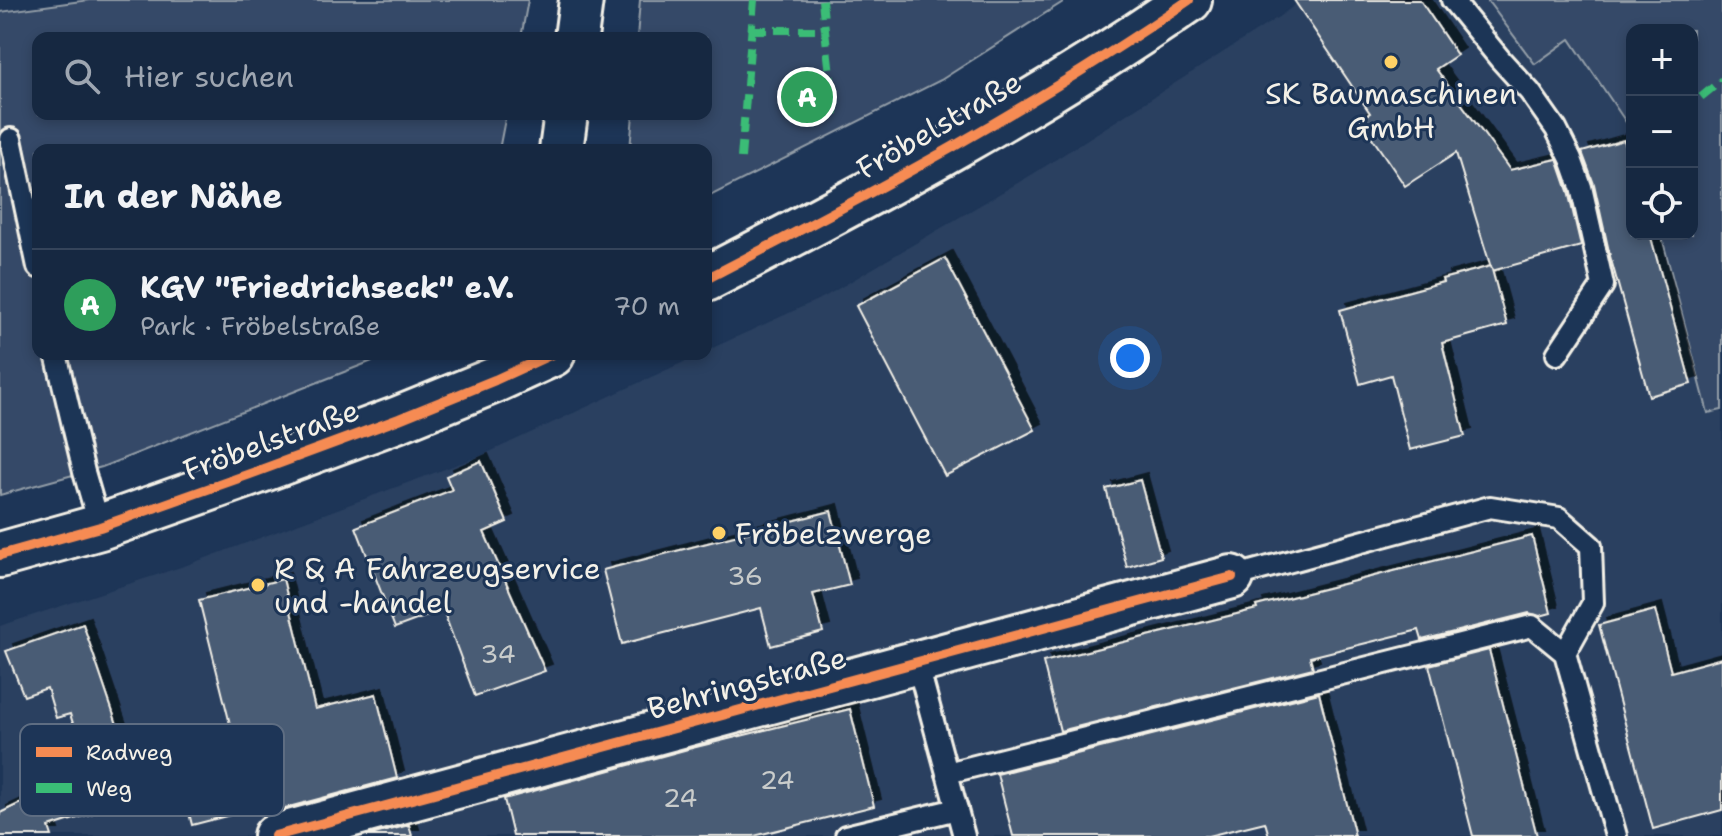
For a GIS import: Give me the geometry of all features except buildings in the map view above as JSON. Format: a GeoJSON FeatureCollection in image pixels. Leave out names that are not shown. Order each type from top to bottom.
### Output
{"type":"FeatureCollection","features":[{"type":"Feature","properties":{"kind":"main road","name":"Fröbelstraße"},"geometry":{"type":"LineString","coordinates":[[712,276],[817,222],[1005,117],[1189,0]]}},
{"type":"Feature","properties":{"kind":"main road","name":"Fröbelstraße"},"geometry":{"type":"LineString","coordinates":[[0,555],[100,527],[399,419],[532,360]]}},
{"type":"Feature","properties":{"kind":"street"},"geometry":{"type":"LineString","coordinates":[[577,32],[581,0]]}},
{"type":"Feature","properties":{"kind":"street"},"geometry":{"type":"LineString","coordinates":[[562,144],[565,120]]}},
{"type":"Feature","properties":{"kind":"street","name":"Behringstraße"},"geometry":{"type":"LineString","coordinates":[[275,836],[1232,577]]}},
{"type":"Feature","properties":{"kind":"lane"},"geometry":{"type":"LineString","coordinates":[[1452,0],[1530,92],[1556,129],[1581,187],[1603,285],[1557,354]]}},
{"type":"Feature","properties":{"kind":"lane"},"geometry":{"type":"LineString","coordinates":[[11,139],[32,239]]}},
{"type":"Feature","properties":{"kind":"lane"},"geometry":{"type":"LineString","coordinates":[[57,360],[100,527]]}},
{"type":"Feature","properties":{"kind":"lane"},"geometry":{"type":"LineString","coordinates":[[1232,577],[1490,507],[1559,518],[1591,546],[1593,603],[1565,653]]}},
{"type":"Feature","properties":{"kind":"lane"},"geometry":{"type":"LineString","coordinates":[[947,773],[1532,626],[1565,653],[1616,836]]}},
{"type":"Feature","properties":{"kind":"lane"},"geometry":{"type":"LineString","coordinates":[[917,662],[964,836]]}},
{"type":"Feature","properties":{"kind":"lane"},"geometry":{"type":"LineString","coordinates":[[846,836],[957,809]]}},
{"type":"Feature","properties":{"kind":"shaded area"},"geometry":{"type":"Polygon","coordinates":[[[89,0],[528,0],[522,32],[32,32],[32,120],[505,120],[500,144],[32,144],[32,360],[375,360],[102,467],[0,495],[0,12],[89,0]]]}},
{"type":"Feature","properties":{"kind":"shaded area"},"geometry":{"type":"Polygon","coordinates":[[[640,0],[1066,0],[941,80],[712,195],[712,144],[630,144],[632,120],[712,120],[712,32],[637,32],[640,0]]]}},
{"type":"Feature","properties":{"kind":"shaded area"},"geometry":{"type":"Polygon","coordinates":[[[1302,0],[1487,0],[1535,63],[1570,39],[1626,122],[1626,240],[1663,240],[1708,413],[1722,410],[1722,836],[0,836],[0,626],[187,565],[485,454],[688,360],[712,360],[712,348],[826,296],[1033,174],[1302,0]]]}},
{"type":"Feature","properties":{"kind":"shaded area"},"geometry":{"type":"Polygon","coordinates":[[[1487,0],[1722,0],[1722,410],[1708,413],[1663,240],[1698,240],[1698,24],[1626,24],[1626,122],[1570,39],[1535,64],[1487,0]]]}},
{"type":"Feature","properties":{"kind":"marked path"},"geometry":{"type":"LineString","coordinates":[[741,158],[754,0]]}},
{"type":"Feature","properties":{"kind":"marked path"},"geometry":{"type":"LineString","coordinates":[[822,0],[825,30]]}},
{"type":"Feature","properties":{"kind":"marked path"},"geometry":{"type":"LineString","coordinates":[[751,30],[825,30],[835,118]]}},
{"type":"Feature","properties":{"kind":"marked path"},"geometry":{"type":"LineString","coordinates":[[1701,97],[1722,80]]}},
{"type":"Feature","properties":{"kind":"cycle path"},"geometry":{"type":"LineString","coordinates":[[712,276],[952,147],[1072,76],[1189,0]]}},
{"type":"Feature","properties":{"kind":"cycle path"},"geometry":{"type":"LineString","coordinates":[[0,555],[100,527],[250,474],[399,419],[539,360]]}},
{"type":"Feature","properties":{"kind":"cycle path"},"geometry":{"type":"LineString","coordinates":[[275,836],[1232,577]]}},
{"type":"Feature","properties":{"kind":"place","name":"SK Baumaschinen GmbH"},"geometry":{"type":"Point","coordinates":[1391,62]}},
{"type":"Feature","properties":{"kind":"place","name":"KGV \"Friedrichseck\" e.V."},"geometry":{"type":"Point","coordinates":[807,97]}},
{"type":"Feature","properties":{"kind":"place","name":"Fröbelzwerge"},"geometry":{"type":"Point","coordinates":[719,533]}},
{"type":"Feature","properties":{"kind":"place","name":"R & A Fahrzeugservice und -handel"},"geometry":{"type":"Point","coordinates":[258,585]}}]}
